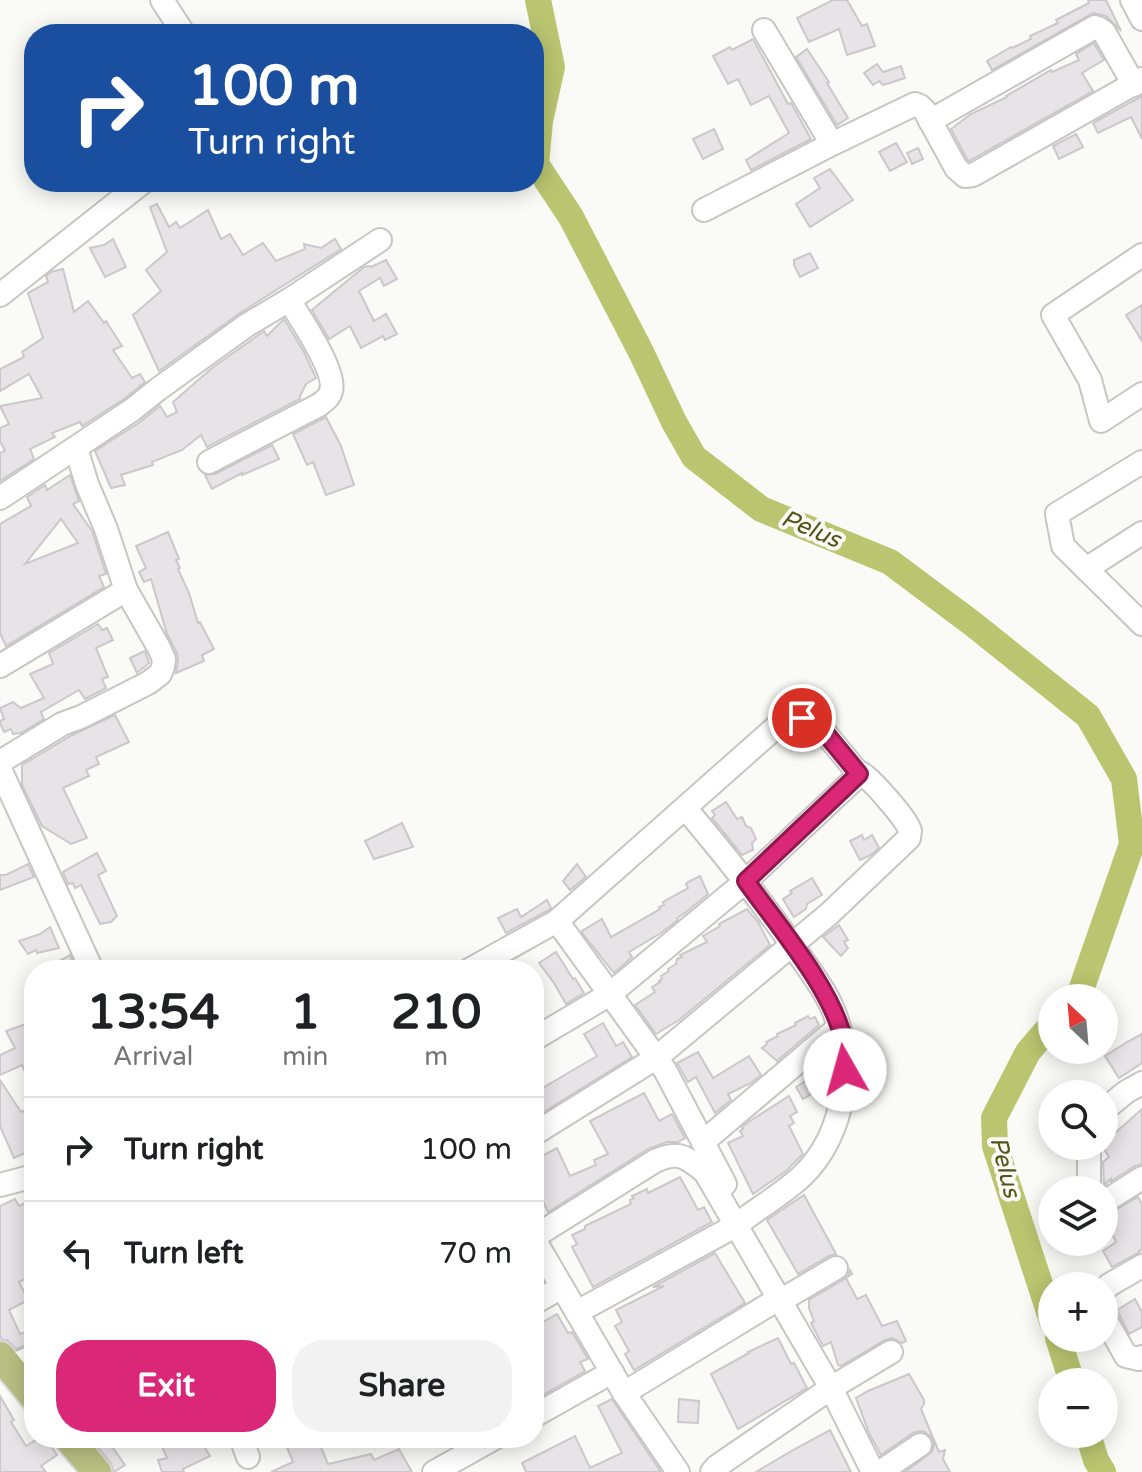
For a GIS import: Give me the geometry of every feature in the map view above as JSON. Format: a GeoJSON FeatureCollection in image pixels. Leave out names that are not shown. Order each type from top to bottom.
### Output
{"type":"FeatureCollection","features":[{"type":"Feature","properties":{"kind":"main road"},"geometry":{"type":"LineString","coordinates":[[14,1359],[24,1378]]}},
{"type":"Feature","properties":{"kind":"main road"},"geometry":{"type":"LineString","coordinates":[[77,1448],[97,1472]]}},
{"type":"Feature","properties":{"kind":"street"},"geometry":{"type":"LineString","coordinates":[[162,0],[178,24]]}},
{"type":"Feature","properties":{"kind":"street"},"geometry":{"type":"LineString","coordinates":[[1132,0],[1142,19]]}},
{"type":"Feature","properties":{"kind":"street"},"geometry":{"type":"LineString","coordinates":[[704,210],[915,104],[925,111],[930,121],[956,168],[968,176],[1138,82],[1104,32],[1095,27],[930,121]]}},
{"type":"Feature","properties":{"kind":"street"},"geometry":{"type":"LineString","coordinates":[[764,30],[832,144]]}},
{"type":"Feature","properties":{"kind":"street"},"geometry":{"type":"LineString","coordinates":[[0,295],[130,192]]}},
{"type":"Feature","properties":{"kind":"street"},"geometry":{"type":"LineString","coordinates":[[0,498],[132,410],[247,325],[380,240]]}},
{"type":"Feature","properties":{"kind":"street"},"geometry":{"type":"LineString","coordinates":[[1142,255],[1053,315],[1090,380],[1101,421],[1142,394]]}},
{"type":"Feature","properties":{"kind":"street"},"geometry":{"type":"LineString","coordinates":[[209,462],[319,405],[332,391],[332,376],[289,300]]}},
{"type":"Feature","properties":{"kind":"street"},"geometry":{"type":"LineString","coordinates":[[0,762],[62,724],[148,683],[160,674],[164,659],[126,590],[76,448]]}},
{"type":"Feature","properties":{"kind":"street"},"geometry":{"type":"LineString","coordinates":[[1137,610],[1063,546],[1057,514],[1142,462]]}},
{"type":"Feature","properties":{"kind":"street"},"geometry":{"type":"LineString","coordinates":[[1086,569],[1142,533]]}},
{"type":"Feature","properties":{"kind":"street"},"geometry":{"type":"LineString","coordinates":[[0,666],[126,590]]}},
{"type":"Feature","properties":{"kind":"street"},"geometry":{"type":"LineString","coordinates":[[487,960],[557,921],[785,719],[802,718],[817,723],[859,774]]}},
{"type":"Feature","properties":{"kind":"street"},"geometry":{"type":"LineString","coordinates":[[0,769],[87,960]]}},
{"type":"Feature","properties":{"kind":"street"},"geometry":{"type":"LineString","coordinates":[[544,1033],[610,994],[746,881],[859,774],[865,774],[906,822],[909,838],[829,914],[656,1058],[544,1128]]}},
{"type":"Feature","properties":{"kind":"street"},"geometry":{"type":"LineString","coordinates":[[577,1312],[739,1223],[803,1175],[819,1155],[839,1112],[845,1070],[843,1040],[831,1004],[746,881],[686,809]]}},
{"type":"Feature","properties":{"kind":"street"},"geometry":{"type":"LineString","coordinates":[[557,921],[665,1070],[703,1142],[739,1223]]}},
{"type":"Feature","properties":{"kind":"street"},"geometry":{"type":"LineString","coordinates":[[703,1142],[839,1027]]}},
{"type":"Feature","properties":{"kind":"street"},"geometry":{"type":"LineString","coordinates":[[1118,1099],[1142,1083]]}},
{"type":"Feature","properties":{"kind":"street"},"geometry":{"type":"LineString","coordinates":[[544,1226],[655,1161],[668,1155],[688,1159],[705,1172],[739,1223],[831,1388],[873,1472]]}},
{"type":"Feature","properties":{"kind":"street"},"geometry":{"type":"LineString","coordinates":[[1118,1193],[1142,1178]]}},
{"type":"Feature","properties":{"kind":"street"},"geometry":{"type":"LineString","coordinates":[[0,1185],[24,1179]]}},
{"type":"Feature","properties":{"kind":"street"},"geometry":{"type":"LineString","coordinates":[[544,1246],[562,1287],[624,1393],[681,1472],[714,1469],[831,1388],[891,1352]]}},
{"type":"Feature","properties":{"kind":"street"},"geometry":{"type":"LineString","coordinates":[[1118,1280],[1142,1266]]}},
{"type":"Feature","properties":{"kind":"street"},"geometry":{"type":"LineString","coordinates":[[624,1393],[836,1268]]}},
{"type":"Feature","properties":{"kind":"street"},"geometry":{"type":"LineString","coordinates":[[544,1297],[562,1287]]}},
{"type":"Feature","properties":{"kind":"street"},"geometry":{"type":"LineString","coordinates":[[1118,1342],[1126,1356],[1142,1357]]}},
{"type":"Feature","properties":{"kind":"street"},"geometry":{"type":"LineString","coordinates":[[544,1410],[612,1372]]}},
{"type":"Feature","properties":{"kind":"street"},"geometry":{"type":"LineString","coordinates":[[880,1472],[920,1445]]}},
{"type":"Feature","properties":{"kind":"street"},"geometry":{"type":"LineString","coordinates":[[434,1472],[477,1448]]}},
{"type":"Feature","properties":{"kind":"building"},"geometry":{"type":"Polygon","coordinates":[[[833,0],[847,0],[862,26],[867,24],[875,46],[847,55],[839,29],[809,42],[797,18],[833,0]]]}},
{"type":"Feature","properties":{"kind":"building"},"geometry":{"type":"Polygon","coordinates":[[[1088,0],[1106,0],[1121,31],[1106,16],[1093,13],[992,70],[987,61],[1058,23],[1056,20],[1089,3],[1088,0]]]}},
{"type":"Feature","properties":{"kind":"building"},"geometry":{"type":"Polygon","coordinates":[[[753,39],[811,139],[751,170],[746,160],[789,133],[769,96],[751,105],[738,79],[728,84],[713,56],[753,39]]]}},
{"type":"Feature","properties":{"kind":"building"},"geometry":{"type":"Polygon","coordinates":[[[1094,43],[1104,60],[1082,73],[1093,91],[969,161],[967,159],[951,129],[971,114],[1007,97],[1051,70],[1079,60],[1076,54],[1094,43]]]}},
{"type":"Feature","properties":{"kind":"building"},"geometry":{"type":"Polygon","coordinates":[[[807,49],[848,118],[837,125],[796,57],[807,49]]]}},
{"type":"Feature","properties":{"kind":"building"},"geometry":{"type":"Polygon","coordinates":[[[877,64],[883,72],[901,66],[905,78],[883,85],[879,81],[873,85],[864,73],[877,64]]]}},
{"type":"Feature","properties":{"kind":"building"},"geometry":{"type":"Polygon","coordinates":[[[1142,96],[1142,139],[1131,117],[1098,133],[1093,123],[1142,96]]]}},
{"type":"Feature","properties":{"kind":"building"},"geometry":{"type":"Polygon","coordinates":[[[714,129],[723,149],[703,159],[693,139],[714,129]]]}},
{"type":"Feature","properties":{"kind":"building"},"geometry":{"type":"Polygon","coordinates":[[[1076,134],[1083,147],[1059,159],[1053,146],[1076,134]]]}},
{"type":"Feature","properties":{"kind":"building"},"geometry":{"type":"Polygon","coordinates":[[[896,143],[907,162],[890,171],[879,152],[896,143]]]}},
{"type":"Feature","properties":{"kind":"building"},"geometry":{"type":"Polygon","coordinates":[[[918,148],[923,159],[912,164],[907,153],[918,148]]]}},
{"type":"Feature","properties":{"kind":"building"},"geometry":{"type":"Polygon","coordinates":[[[830,169],[853,200],[810,227],[796,204],[820,188],[814,178],[830,169]]]}},
{"type":"Feature","properties":{"kind":"building"},"geometry":{"type":"Polygon","coordinates":[[[157,204],[169,227],[176,222],[180,228],[208,210],[221,239],[230,234],[243,255],[263,243],[276,261],[305,249],[304,244],[321,248],[335,239],[341,249],[240,313],[159,371],[133,315],[161,291],[146,270],[167,252],[150,207],[157,204]]]}},
{"type":"Feature","properties":{"kind":"building"},"geometry":{"type":"Polygon","coordinates":[[[113,239],[126,267],[105,277],[90,248],[113,239]]]}},
{"type":"Feature","properties":{"kind":"building"},"geometry":{"type":"Polygon","coordinates":[[[810,253],[818,268],[800,277],[794,260],[810,253]]]}},
{"type":"Feature","properties":{"kind":"building"},"geometry":{"type":"Polygon","coordinates":[[[386,260],[397,279],[384,286],[380,278],[359,291],[374,321],[386,314],[397,334],[385,340],[383,336],[361,348],[350,326],[329,339],[312,310],[364,267],[386,260]]]}},
{"type":"Feature","properties":{"kind":"building"},"geometry":{"type":"Polygon","coordinates":[[[63,269],[74,312],[88,301],[122,346],[113,350],[132,378],[140,374],[145,382],[82,426],[80,422],[52,433],[55,437],[30,449],[34,459],[0,481],[0,453],[5,451],[0,441],[0,428],[9,424],[0,406],[42,398],[29,374],[0,391],[0,369],[24,357],[22,352],[43,338],[28,293],[48,282],[46,276],[51,272],[63,269]]]}},
{"type":"Feature","properties":{"kind":"building"},"geometry":{"type":"Polygon","coordinates":[[[1142,305],[1142,341],[1126,315],[1142,305]]]}},
{"type":"Feature","properties":{"kind":"building"},"geometry":{"type":"Polygon","coordinates":[[[284,319],[316,378],[306,384],[300,399],[207,447],[201,435],[182,450],[152,462],[153,465],[121,475],[125,485],[111,488],[95,451],[160,406],[167,417],[177,412],[173,402],[212,368],[264,331],[267,336],[284,319]]]}},
{"type":"Feature","properties":{"kind":"building"},"geometry":{"type":"Polygon","coordinates":[[[326,417],[341,446],[354,485],[326,495],[313,462],[307,465],[293,434],[326,417]]]}},
{"type":"Feature","properties":{"kind":"building"},"geometry":{"type":"Polygon","coordinates":[[[272,445],[279,459],[212,489],[205,475],[215,474],[272,445]]]}},
{"type":"Feature","properties":{"kind":"building"},"geometry":{"type":"Polygon","coordinates":[[[70,475],[79,501],[73,504],[92,531],[106,574],[99,576],[104,587],[6,646],[0,633],[0,524],[31,506],[27,497],[45,485],[47,490],[70,475]],[[61,519],[25,564],[78,543],[61,519]]]}},
{"type":"Feature","properties":{"kind":"building"},"geometry":{"type":"Polygon","coordinates":[[[168,532],[198,623],[214,649],[202,655],[204,661],[176,673],[177,653],[167,634],[151,579],[144,582],[139,572],[146,568],[136,546],[168,532]]]}},
{"type":"Feature","properties":{"kind":"building"},"geometry":{"type":"Polygon","coordinates":[[[98,624],[102,630],[107,628],[113,640],[96,648],[108,677],[102,679],[106,688],[85,699],[79,690],[41,712],[44,719],[21,733],[13,734],[11,729],[4,732],[0,723],[4,719],[0,708],[13,702],[21,708],[44,698],[30,674],[53,664],[49,653],[98,624]]]}},
{"type":"Feature","properties":{"kind":"building"},"geometry":{"type":"Polygon","coordinates":[[[145,651],[149,663],[137,673],[130,658],[145,651]]]}},
{"type":"Feature","properties":{"kind":"building"},"geometry":{"type":"Polygon","coordinates":[[[115,715],[129,742],[96,757],[99,764],[86,770],[89,776],[63,788],[87,838],[71,844],[42,826],[22,785],[22,765],[72,735],[115,715]]]}},
{"type":"Feature","properties":{"kind":"building"},"geometry":{"type":"Polygon","coordinates":[[[726,802],[737,819],[742,817],[746,826],[751,828],[756,839],[752,843],[753,850],[742,855],[712,818],[715,815],[712,811],[726,802]]]}},
{"type":"Feature","properties":{"kind":"building"},"geometry":{"type":"Polygon","coordinates":[[[402,823],[413,847],[374,859],[365,841],[402,823]]]}},
{"type":"Feature","properties":{"kind":"building"},"geometry":{"type":"Polygon","coordinates":[[[862,835],[864,840],[872,835],[879,848],[860,860],[850,841],[862,835]]]}},
{"type":"Feature","properties":{"kind":"building"},"geometry":{"type":"Polygon","coordinates":[[[97,853],[106,871],[98,875],[117,916],[111,922],[100,924],[81,885],[75,888],[73,883],[68,884],[63,872],[97,853]]]}},
{"type":"Feature","properties":{"kind":"building"},"geometry":{"type":"Polygon","coordinates":[[[28,864],[34,877],[0,890],[0,875],[28,864]]]}},
{"type":"Feature","properties":{"kind":"building"},"geometry":{"type":"Polygon","coordinates":[[[577,864],[586,877],[570,890],[563,881],[577,864]]]}},
{"type":"Feature","properties":{"kind":"building"},"geometry":{"type":"Polygon","coordinates":[[[700,876],[708,894],[661,933],[629,952],[632,957],[614,973],[583,934],[582,931],[602,919],[611,937],[660,909],[663,902],[688,888],[688,882],[700,876]]]}},
{"type":"Feature","properties":{"kind":"building"},"geometry":{"type":"Polygon","coordinates":[[[812,878],[822,895],[794,917],[783,899],[812,878]]]}},
{"type":"Feature","properties":{"kind":"building"},"geometry":{"type":"Polygon","coordinates":[[[547,900],[549,910],[506,933],[498,918],[517,909],[521,917],[547,900]]]}},
{"type":"Feature","properties":{"kind":"building"},"geometry":{"type":"Polygon","coordinates":[[[747,909],[770,945],[679,1020],[656,1034],[635,1005],[655,992],[652,987],[676,964],[677,959],[682,957],[680,955],[707,942],[703,936],[747,909]]]}},
{"type":"Feature","properties":{"kind":"building"},"geometry":{"type":"Polygon","coordinates":[[[839,925],[848,940],[844,942],[848,948],[841,956],[823,937],[839,925]]]}},
{"type":"Feature","properties":{"kind":"building"},"geometry":{"type":"Polygon","coordinates":[[[50,927],[59,948],[37,953],[36,950],[28,954],[19,941],[50,927]]]}},
{"type":"Feature","properties":{"kind":"building"},"geometry":{"type":"Polygon","coordinates":[[[556,952],[584,993],[566,1004],[544,970],[544,960],[556,952]]]}},
{"type":"Feature","properties":{"kind":"building"},"geometry":{"type":"Polygon","coordinates":[[[808,1016],[810,1019],[815,1017],[819,1025],[777,1061],[762,1048],[777,1034],[808,1016]]]}},
{"type":"Feature","properties":{"kind":"building"},"geometry":{"type":"Polygon","coordinates":[[[603,1023],[616,1046],[623,1042],[632,1057],[544,1112],[544,1087],[597,1056],[584,1034],[603,1023]]]}},
{"type":"Feature","properties":{"kind":"building"},"geometry":{"type":"Polygon","coordinates":[[[24,1025],[24,1070],[22,1065],[0,1075],[0,1055],[15,1048],[6,1031],[24,1025]]]}},
{"type":"Feature","properties":{"kind":"building"},"geometry":{"type":"Polygon","coordinates":[[[1142,1034],[1142,1063],[1119,1078],[1110,1064],[1118,1064],[1118,1048],[1142,1034]]]}},
{"type":"Feature","properties":{"kind":"building"},"geometry":{"type":"Polygon","coordinates":[[[698,1052],[713,1078],[749,1056],[761,1075],[728,1094],[731,1100],[715,1113],[696,1077],[688,1082],[677,1063],[698,1052]]]}},
{"type":"Feature","properties":{"kind":"building"},"geometry":{"type":"Polygon","coordinates":[[[809,1079],[816,1091],[803,1099],[796,1087],[809,1079]]]}},
{"type":"Feature","properties":{"kind":"building"},"geometry":{"type":"Polygon","coordinates":[[[0,1080],[21,1112],[24,1111],[24,1154],[14,1158],[0,1126],[0,1080]]]}},
{"type":"Feature","properties":{"kind":"building"},"geometry":{"type":"Polygon","coordinates":[[[644,1093],[659,1121],[672,1114],[685,1138],[648,1149],[548,1212],[544,1204],[544,1155],[557,1148],[570,1176],[596,1165],[594,1160],[608,1154],[590,1121],[644,1093]]]}},
{"type":"Feature","properties":{"kind":"building"},"geometry":{"type":"Polygon","coordinates":[[[789,1096],[797,1112],[790,1116],[794,1123],[789,1126],[803,1154],[786,1171],[753,1194],[728,1143],[743,1136],[740,1131],[742,1127],[789,1096]]]}},
{"type":"Feature","properties":{"kind":"building"},"geometry":{"type":"Polygon","coordinates":[[[1142,1109],[1142,1164],[1118,1177],[1104,1176],[1103,1162],[1118,1160],[1118,1130],[1142,1109]]]}},
{"type":"Feature","properties":{"kind":"building"},"geometry":{"type":"Polygon","coordinates":[[[680,1177],[698,1210],[704,1207],[712,1222],[593,1287],[572,1247],[577,1244],[572,1235],[631,1204],[632,1196],[647,1189],[648,1193],[680,1177]]]}},
{"type":"Feature","properties":{"kind":"building"},"geometry":{"type":"Polygon","coordinates":[[[804,1195],[836,1254],[798,1274],[767,1220],[804,1195]]]}},
{"type":"Feature","properties":{"kind":"building"},"geometry":{"type":"Polygon","coordinates":[[[1138,1197],[1142,1204],[1142,1249],[1112,1267],[1106,1256],[1118,1256],[1118,1209],[1138,1197]]]}},
{"type":"Feature","properties":{"kind":"building"},"geometry":{"type":"Polygon","coordinates":[[[15,1199],[19,1206],[24,1204],[24,1279],[19,1282],[24,1292],[24,1302],[9,1310],[20,1334],[24,1333],[24,1346],[16,1349],[0,1336],[0,1206],[15,1199]]]}},
{"type":"Feature","properties":{"kind":"building"},"geometry":{"type":"Polygon","coordinates":[[[715,1253],[745,1303],[634,1370],[625,1354],[629,1351],[615,1326],[622,1322],[616,1310],[664,1286],[653,1287],[715,1253]]]}},
{"type":"Feature","properties":{"kind":"building"},"geometry":{"type":"Polygon","coordinates":[[[850,1270],[852,1274],[846,1278],[857,1299],[866,1295],[882,1326],[897,1321],[906,1341],[885,1340],[841,1366],[831,1342],[823,1346],[811,1323],[814,1321],[809,1300],[843,1280],[850,1270]]]}},
{"type":"Feature","properties":{"kind":"building"},"geometry":{"type":"Polygon","coordinates":[[[1135,1299],[1142,1312],[1142,1327],[1129,1334],[1118,1309],[1135,1299]]]}},
{"type":"Feature","properties":{"kind":"building"},"geometry":{"type":"Polygon","coordinates":[[[557,1314],[588,1359],[580,1362],[585,1371],[544,1394],[544,1321],[557,1314]]]}},
{"type":"Feature","properties":{"kind":"building"},"geometry":{"type":"Polygon","coordinates":[[[778,1338],[807,1388],[738,1429],[711,1374],[778,1338]]]}},
{"type":"Feature","properties":{"kind":"building"},"geometry":{"type":"Polygon","coordinates":[[[909,1374],[924,1400],[921,1409],[939,1452],[945,1450],[943,1459],[950,1472],[905,1472],[932,1452],[932,1438],[925,1432],[913,1433],[881,1455],[869,1433],[856,1398],[909,1374]]]}},
{"type":"Feature","properties":{"kind":"building"},"geometry":{"type":"Polygon","coordinates":[[[0,1396],[14,1420],[11,1422],[24,1448],[52,1448],[57,1455],[41,1466],[46,1472],[0,1472],[0,1396]]]}},
{"type":"Feature","properties":{"kind":"building"},"geometry":{"type":"Polygon","coordinates":[[[612,1399],[661,1472],[526,1472],[522,1463],[575,1436],[590,1468],[622,1453],[598,1406],[612,1399]]]}},
{"type":"Feature","properties":{"kind":"building"},"geometry":{"type":"Polygon","coordinates":[[[679,1399],[699,1401],[698,1423],[678,1422],[679,1399]]]}},
{"type":"Feature","properties":{"kind":"building"},"geometry":{"type":"Polygon","coordinates":[[[830,1430],[851,1472],[756,1472],[793,1450],[830,1430]]]}},
{"type":"Feature","properties":{"kind":"building"},"geometry":{"type":"Polygon","coordinates":[[[113,1448],[125,1465],[114,1472],[100,1450],[113,1448]]]}},
{"type":"Feature","properties":{"kind":"building"},"geometry":{"type":"Polygon","coordinates":[[[162,1448],[205,1448],[210,1456],[183,1469],[184,1472],[162,1472],[158,1460],[167,1458],[162,1448]]]}},
{"type":"Feature","properties":{"kind":"building"},"geometry":{"type":"Polygon","coordinates":[[[287,1448],[321,1448],[328,1464],[371,1454],[374,1460],[399,1449],[412,1472],[271,1472],[293,1462],[287,1448]]]}},
{"type":"Feature","properties":{"kind":"waterway","name":"Pelus"},"geometry":{"type":"LineString","coordinates":[[538,0],[543,24]]}},
{"type":"Feature","properties":{"kind":"waterway","name":"Pelus"},"geometry":{"type":"LineString","coordinates":[[544,29],[552,67],[544,103]]}},
{"type":"Feature","properties":{"kind":"waterway","name":"Pelus"},"geometry":{"type":"LineString","coordinates":[[544,176],[571,217],[694,457],[761,509],[890,562],[1088,716],[1124,779],[1132,844],[1083,984]]}},
{"type":"Feature","properties":{"kind":"waterway","name":"Pelus"},"geometry":{"type":"LineString","coordinates":[[1038,1040],[1028,1052],[994,1118],[995,1146],[1038,1278]]}},
{"type":"Feature","properties":{"kind":"waterway","name":"Pelus"},"geometry":{"type":"LineString","coordinates":[[1062,1352],[1068,1368]]}},
{"type":"Feature","properties":{"kind":"waterway","name":"Pelus"},"geometry":{"type":"LineString","coordinates":[[1092,1448],[1103,1472]]}},
{"type":"Feature","properties":{"kind":"route"},"geometry":{"type":"LineString","coordinates":[[802,718],[817,723],[859,774],[746,881],[831,1004],[843,1040],[845,1070]]}}]}
